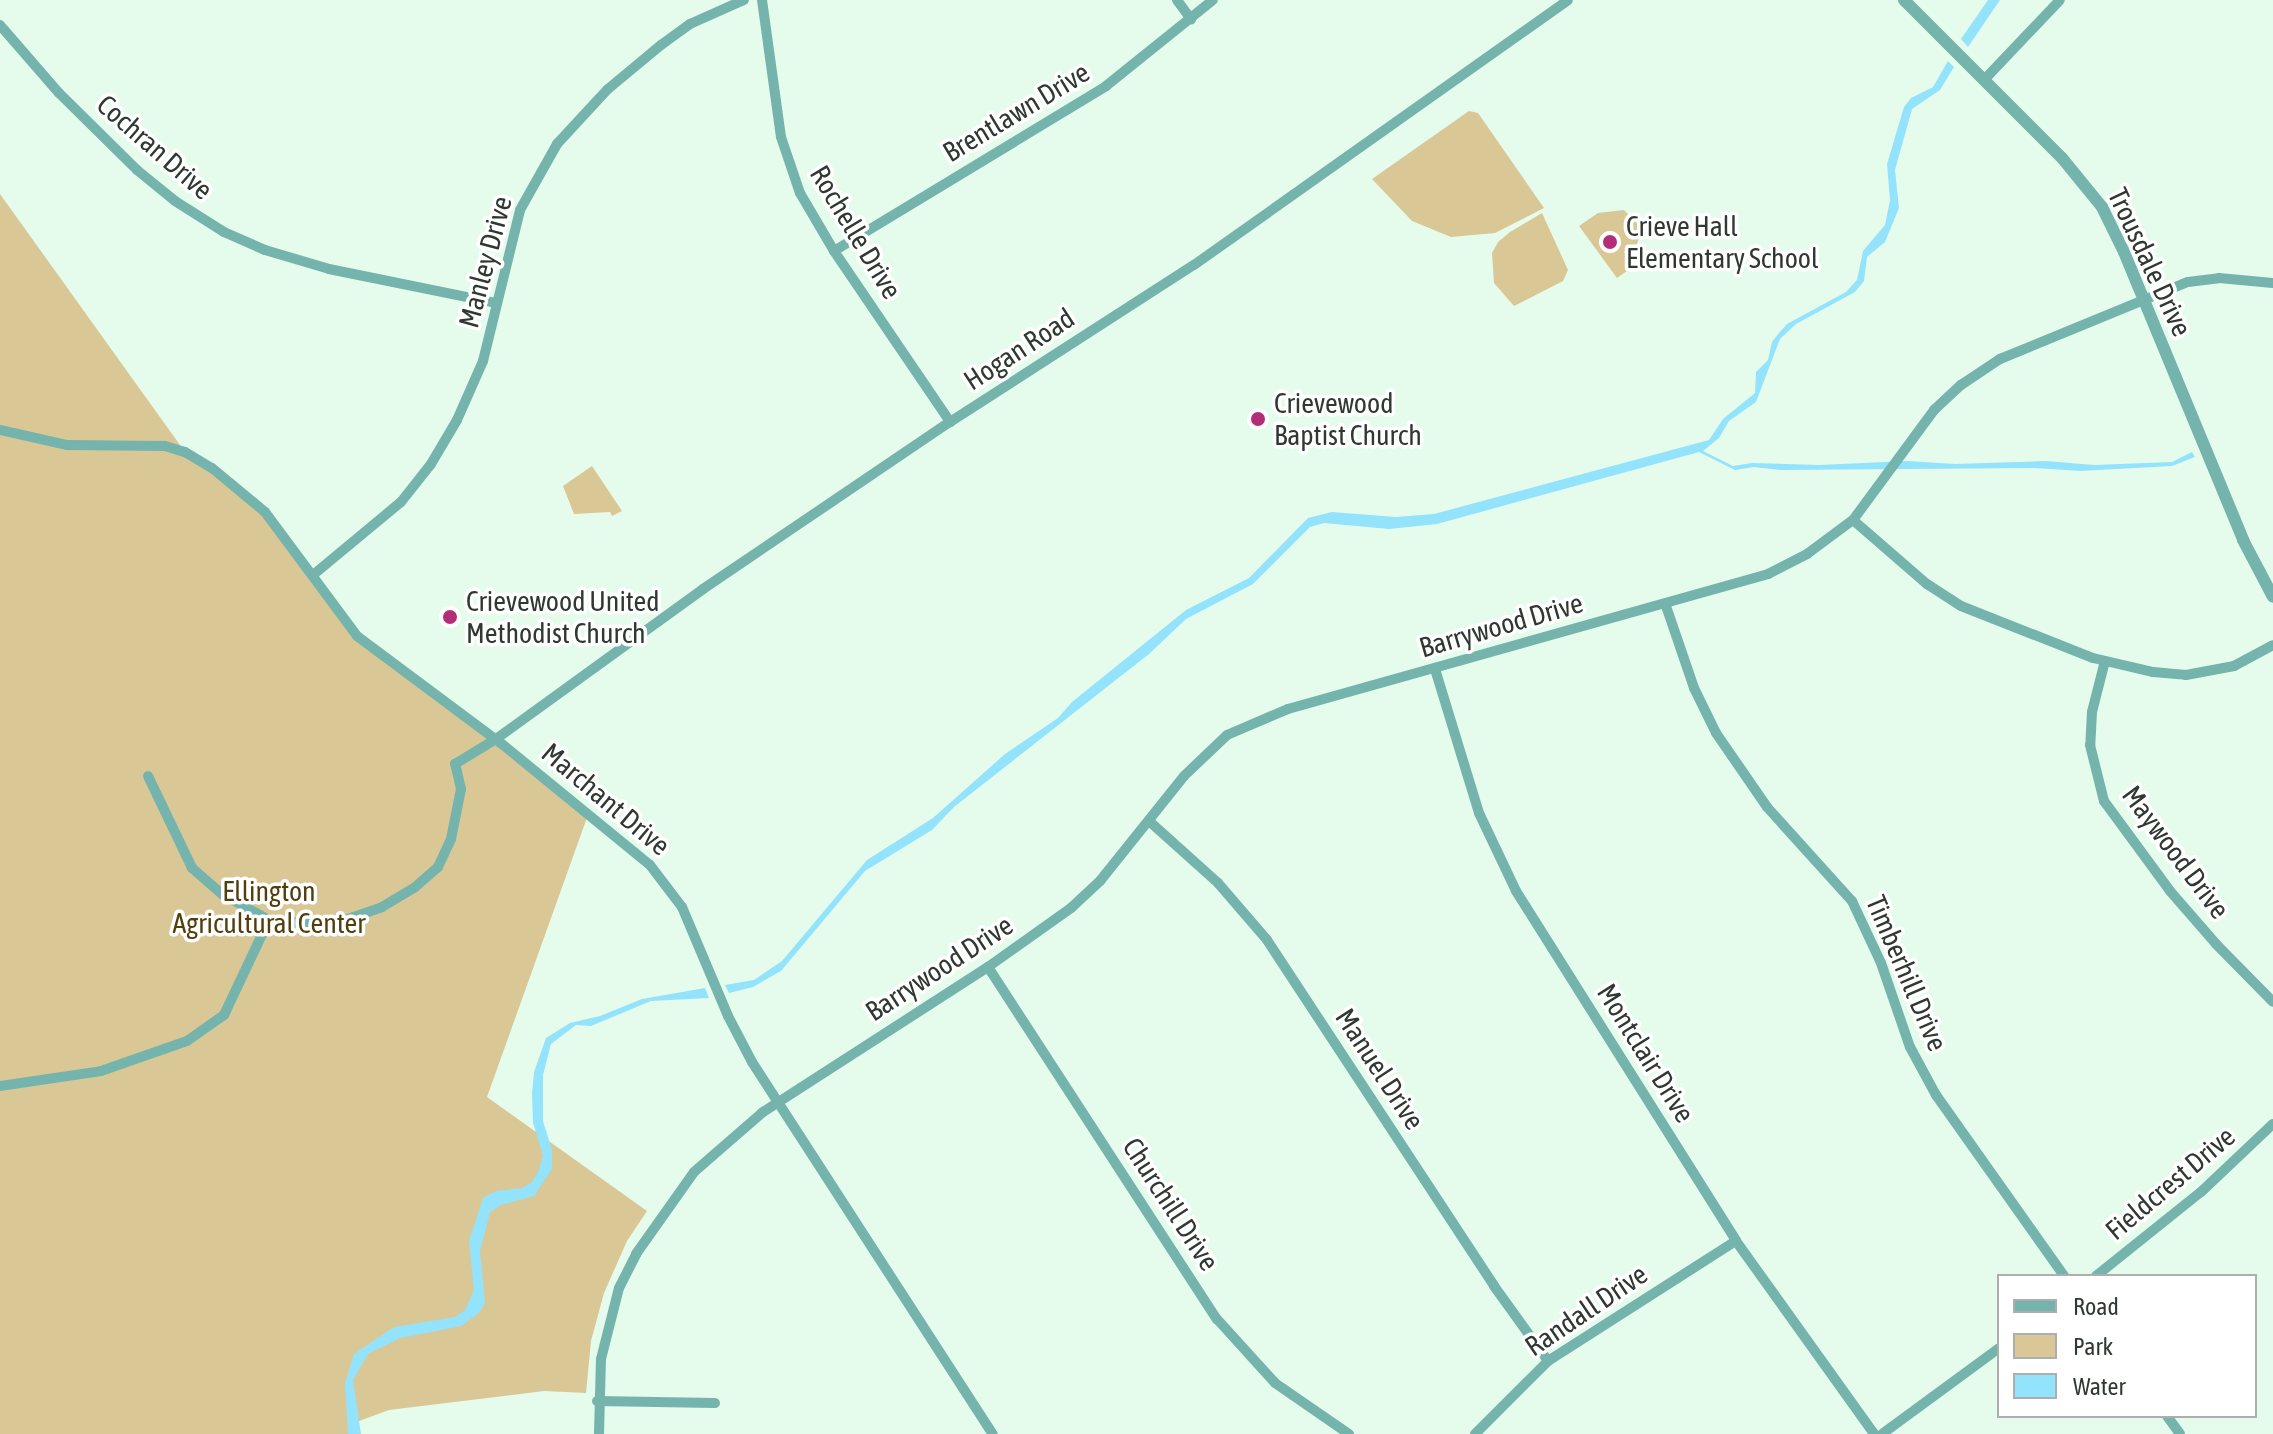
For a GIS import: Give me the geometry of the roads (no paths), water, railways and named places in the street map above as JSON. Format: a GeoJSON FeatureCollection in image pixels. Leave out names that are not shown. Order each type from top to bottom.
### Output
{"type":"FeatureCollection","features":[{"type":"Feature","properties":{"kind":"street","name":"Manley Drive"},"geometry":{"type":"LineString","coordinates":[[313,575],[383,519],[431,464],[478,376],[520,210],[565,134],[608,89],[671,37],[708,15],[744,0]]}},
{"type":"Feature","properties":{"kind":"street","name":"Rochelle Drive"},"geometry":{"type":"LineString","coordinates":[[762,0],[784,151],[805,205],[950,422]]}},
{"type":"Feature","properties":{"kind":"street"},"geometry":{"type":"LineString","coordinates":[[1177,0],[1191,19]]}},
{"type":"Feature","properties":{"kind":"street","name":"Brentlawn Drive"},"geometry":{"type":"LineString","coordinates":[[834,251],[1095,93],[1213,0]]}},
{"type":"Feature","properties":{"kind":"street","name":"Hogan Road"},"geometry":{"type":"LineString","coordinates":[[269,920],[324,923],[345,920],[392,902],[425,879],[446,855],[456,823],[461,789],[455,764],[496,739],[703,589],[950,422],[1194,265],[1568,0]]}},
{"type":"Feature","properties":{"kind":"street","name":"Trousdale Drive"},"geometry":{"type":"LineString","coordinates":[[1904,0],[2092,192],[2114,229],[2243,540],[2273,597]]}},
{"type":"Feature","properties":{"kind":"street"},"geometry":{"type":"LineString","coordinates":[[1984,80],[2060,0]]}},
{"type":"Feature","properties":{"kind":"street","name":"Cochran Drive"},"geometry":{"type":"LineString","coordinates":[[0,25],[59,93],[144,176],[224,232],[265,250],[329,269],[496,303]]}},
{"type":"Feature","properties":{"kind":"street","name":"Barrywood Drive"},"geometry":{"type":"LineString","coordinates":[[599,1434],[597,1401],[608,1323],[636,1254],[694,1172],[743,1127],[777,1103],[988,967],[1071,908],[1100,881],[1193,767],[1234,731],[1288,709],[1666,606],[1768,574],[1807,554],[1853,520],[1943,400],[1987,367],[2144,298],[2214,278],[2273,283]]}},
{"type":"Feature","properties":{"kind":"street","name":"Marchant Drive"},"geometry":{"type":"LineString","coordinates":[[0,430],[45,442],[91,445],[143,443],[185,452],[249,496],[313,575],[351,631],[623,839],[667,885],[687,916],[735,1031],[777,1103],[993,1434]]}},
{"type":"Feature","properties":{"kind":"street"},"geometry":{"type":"LineString","coordinates":[[1853,520],[1919,577],[1961,606],[2040,639],[2105,661],[2153,672],[2200,674],[2234,666],[2273,645]]}},
{"type":"Feature","properties":{"kind":"street","name":"Timberhill Drive"},"geometry":{"type":"LineString","coordinates":[[1666,606],[1694,688],[1716,733],[1767,807],[1852,901],[1881,963],[1910,1047],[1929,1083],[1971,1148],[2063,1274]]}},
{"type":"Feature","properties":{"kind":"street","name":"Maywood Drive"},"geometry":{"type":"LineString","coordinates":[[2105,661],[2092,712],[2090,745],[2104,801],[2134,846],[2182,905],[2273,1002]]}},
{"type":"Feature","properties":{"kind":"street","name":"Montclair Drive"},"geometry":{"type":"LineString","coordinates":[[1435,669],[1479,813],[1501,863],[1531,918],[1736,1241],[1874,1434]]}},
{"type":"Feature","properties":{"kind":"street"},"geometry":{"type":"LineString","coordinates":[[0,1086],[101,1071],[143,1059],[187,1041],[214,1024],[229,1006],[269,920],[222,894],[192,868],[148,776]]}},
{"type":"Feature","properties":{"kind":"street","name":"Manuel Drive"},"geometry":{"type":"LineString","coordinates":[[1149,821],[1218,883],[1267,940],[1485,1273],[1548,1361]]}},
{"type":"Feature","properties":{"kind":"street","name":"Churchill Drive"},"geometry":{"type":"LineString","coordinates":[[988,967],[1217,1319],[1275,1383],[1349,1434]]}},
{"type":"Feature","properties":{"kind":"street","name":"Fieldcrest Drive"},"geometry":{"type":"LineString","coordinates":[[2098,1274],[2201,1192],[2273,1124]]}},
{"type":"Feature","properties":{"kind":"street","name":"Randall Drive"},"geometry":{"type":"LineString","coordinates":[[1475,1434],[1548,1361],[1736,1241]]}},
{"type":"Feature","properties":{"kind":"street"},"geometry":{"type":"LineString","coordinates":[[1882,1434],[1997,1349]]}},
{"type":"Feature","properties":{"kind":"street"},"geometry":{"type":"LineString","coordinates":[[597,1401],[715,1403]]}},
{"type":"Feature","properties":{"kind":"water"},"geometry":{"type":"Polygon","coordinates":[[[1988,0],[2000,0],[1968,47],[1961,39],[1988,0]]]}},
{"type":"Feature","properties":{"kind":"water"},"geometry":{"type":"Polygon","coordinates":[[[1948,61],[1954,67],[1940,90],[1912,109],[1895,170],[1899,208],[1885,242],[1867,257],[1864,281],[1855,292],[1796,324],[1780,339],[1756,402],[1729,421],[1719,438],[1703,451],[1733,466],[1752,463],[1819,465],[1908,461],[1955,464],[2046,461],[2094,465],[2172,462],[2192,452],[2195,457],[2172,466],[2080,471],[2035,468],[1781,470],[1754,467],[1735,470],[1699,452],[1437,524],[1389,529],[1324,523],[1310,527],[1253,584],[1186,619],[1149,654],[954,807],[932,830],[865,871],[781,971],[753,987],[729,993],[725,985],[754,980],[782,961],[867,860],[933,818],[1005,754],[1058,718],[1072,702],[1186,610],[1249,578],[1308,518],[1332,512],[1396,517],[1434,514],[1709,440],[1723,419],[1755,393],[1756,372],[1768,360],[1772,342],[1787,324],[1846,292],[1857,280],[1863,251],[1885,225],[1890,200],[1887,164],[1904,107],[1911,98],[1933,87],[1948,61]]]}},
{"type":"Feature","properties":{"kind":"water"},"geometry":{"type":"Polygon","coordinates":[[[705,988],[709,998],[651,1001],[591,1026],[576,1025],[551,1044],[543,1075],[543,1121],[552,1150],[552,1169],[534,1196],[501,1205],[490,1212],[480,1251],[485,1303],[479,1313],[461,1326],[400,1338],[368,1354],[353,1380],[361,1434],[348,1434],[345,1383],[354,1354],[394,1327],[455,1317],[465,1310],[474,1290],[469,1241],[483,1198],[496,1191],[522,1188],[532,1182],[539,1170],[543,1155],[533,1123],[532,1093],[534,1072],[546,1038],[570,1023],[600,1016],[642,999],[705,988]]]}},
{"type":"Feature","properties":{"kind":"place","name":"Crieve Hall Elementary School"},"geometry":{"type":"Point","coordinates":[1610,242]}},
{"type":"Feature","properties":{"kind":"place","name":"Crievewood Baptist Church"},"geometry":{"type":"Point","coordinates":[1258,419]}},
{"type":"Feature","properties":{"kind":"place","name":"Crievewood United Methodist Church"},"geometry":{"type":"Point","coordinates":[450,617]}},
{"type":"Feature","properties":{"kind":"park label","name":"Ellington Agricultural Center"},"geometry":{"type":"Point","coordinates":[269,907]}}]}
